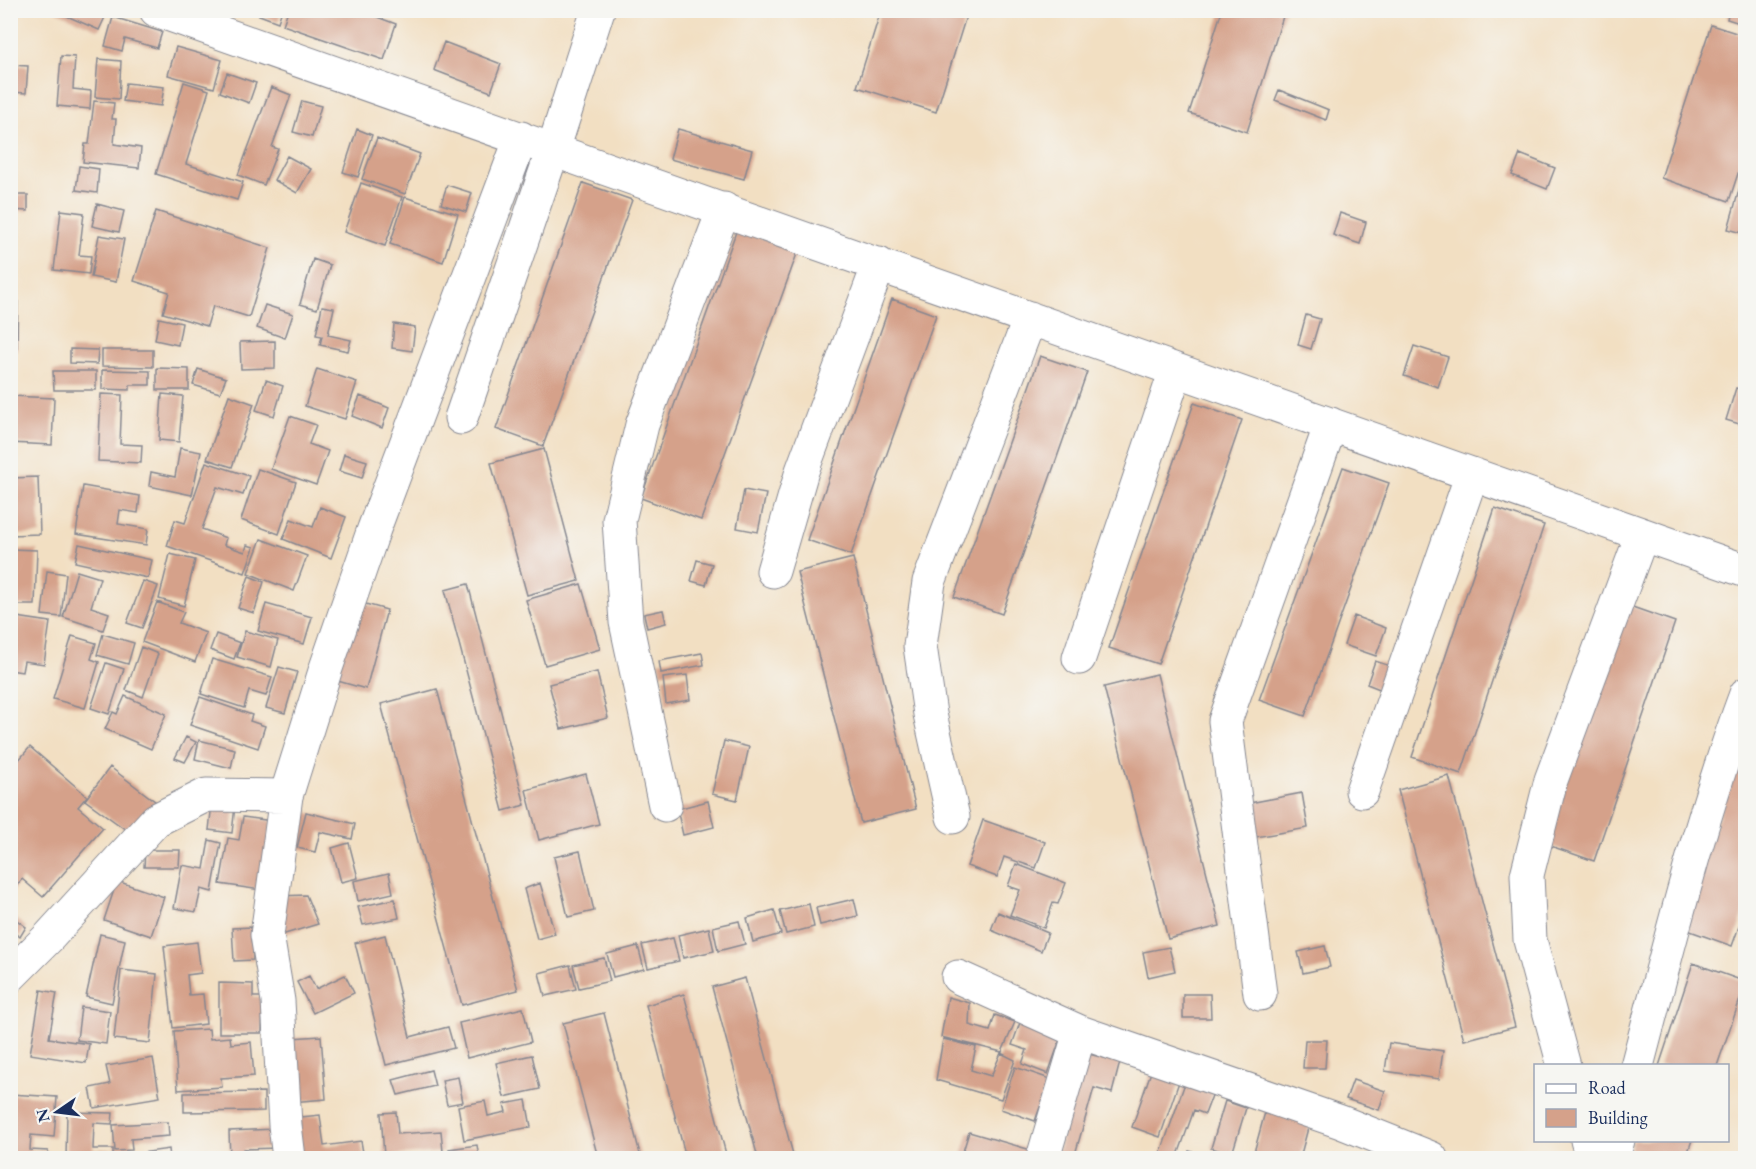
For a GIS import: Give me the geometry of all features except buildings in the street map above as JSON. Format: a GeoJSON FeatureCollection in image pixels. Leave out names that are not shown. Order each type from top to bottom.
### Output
{"type":"FeatureCollection","features":[{"type":"Feature","properties":{"kind":"street"},"geometry":{"type":"LineString","coordinates":[[156,10],[1746,571]]}},
{"type":"Feature","properties":{"kind":"street"},"geometry":{"type":"LineString","coordinates":[[461,418],[553,150],[598,10]]}},
{"type":"Feature","properties":{"kind":"street"},"geometry":{"type":"LineString","coordinates":[[289,1158],[278,1000],[267,935],[286,795],[326,668],[374,529],[521,138]]}},
{"type":"Feature","properties":{"kind":"street"},"geometry":{"type":"LineString","coordinates":[[665,805],[626,622],[619,520],[642,425],[724,209]]}},
{"type":"Feature","properties":{"kind":"street"},"geometry":{"type":"LineString","coordinates":[[773,571],[802,471],[879,264]]}},
{"type":"Feature","properties":{"kind":"street"},"geometry":{"type":"LineString","coordinates":[[953,817],[930,714],[920,646],[929,582],[1030,318]]}},
{"type":"Feature","properties":{"kind":"street"},"geometry":{"type":"LineString","coordinates":[[1079,658],[1176,370]]}},
{"type":"Feature","properties":{"kind":"street"},"geometry":{"type":"LineString","coordinates":[[1260,994],[1225,721],[1331,424]]}},
{"type":"Feature","properties":{"kind":"street"},"geometry":{"type":"LineString","coordinates":[[1362,791],[1472,474]]}},
{"type":"Feature","properties":{"kind":"street"},"geometry":{"type":"LineString","coordinates":[[1564,1064],[1530,940],[1527,875],[1551,780],[1642,534]]}},
{"type":"Feature","properties":{"kind":"street"},"geometry":{"type":"LineString","coordinates":[[1637,1064],[1693,855],[1724,752],[1746,694]]}},
{"type":"Feature","properties":{"kind":"street"},"geometry":{"type":"LineString","coordinates":[[10,976],[156,820],[206,795],[286,795]]}},
{"type":"Feature","properties":{"kind":"street"},"geometry":{"type":"LineString","coordinates":[[958,977],[1080,1032],[1341,1122],[1431,1158]]}},
{"type":"Feature","properties":{"kind":"street"},"geometry":{"type":"LineString","coordinates":[[1043,1158],[1080,1032]]}},
{"type":"Feature","properties":{"kind":"street"},"geometry":{"type":"LineString","coordinates":[[1588,1142],[1592,1158]]}},
{"type":"Feature","properties":{"kind":"street"},"geometry":{"type":"LineString","coordinates":[[1613,1158],[1617,1142]]}}]}
